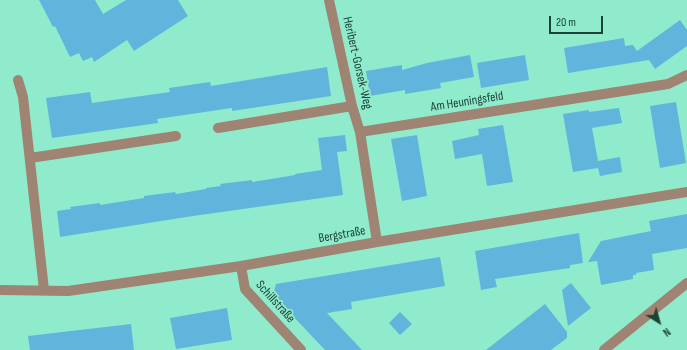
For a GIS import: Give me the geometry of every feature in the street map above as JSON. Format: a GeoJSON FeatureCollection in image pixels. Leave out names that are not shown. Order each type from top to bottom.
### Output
{"type":"FeatureCollection","features":[{"type":"Feature","properties":{"kind":"street","name":"Heribert-Gorsek-Weg"},"geometry":{"type":"LineString","coordinates":[[329,0],[352,106],[360,132]]}},
{"type":"Feature","properties":{"kind":"street","name":"Am Heuningsfeld"},"geometry":{"type":"LineString","coordinates":[[360,132],[668,84],[687,75]]}},
{"type":"Feature","properties":{"kind":"street"},"geometry":{"type":"LineString","coordinates":[[18,80],[24,97],[44,290]]}},
{"type":"Feature","properties":{"kind":"street"},"geometry":{"type":"LineString","coordinates":[[218,128],[352,106]]}},
{"type":"Feature","properties":{"kind":"street"},"geometry":{"type":"LineString","coordinates":[[360,132],[377,242]]}},
{"type":"Feature","properties":{"kind":"street"},"geometry":{"type":"LineString","coordinates":[[30,158],[176,136]]}},
{"type":"Feature","properties":{"kind":"street","name":"Bergstraße"},"geometry":{"type":"LineString","coordinates":[[0,290],[68,291],[241,266],[377,242],[687,192]]}},
{"type":"Feature","properties":{"kind":"street","name":"Schillstraße"},"geometry":{"type":"LineString","coordinates":[[241,266],[244,289],[301,350]]}},
{"type":"Feature","properties":{"kind":"street"},"geometry":{"type":"LineString","coordinates":[[604,350],[687,283]]}},
{"type":"Feature","properties":{"kind":"building"},"geometry":{"type":"Polygon","coordinates":[[[39,0],[95,0],[103,14],[126,0],[178,0],[188,16],[134,51],[127,40],[94,62],[92,57],[83,61],[79,53],[70,57],[55,26],[53,27],[39,0]]]}},
{"type":"Feature","properties":{"kind":"building"},"geometry":{"type":"Polygon","coordinates":[[[680,20],[687,30],[687,46],[655,69],[649,60],[568,73],[564,48],[624,38],[625,46],[633,45],[637,51],[680,20]]]}},
{"type":"Feature","properties":{"kind":"building"},"geometry":{"type":"Polygon","coordinates":[[[470,55],[474,77],[440,83],[441,88],[405,94],[405,90],[370,96],[366,71],[402,65],[402,70],[427,63],[470,55]]]}},
{"type":"Feature","properties":{"kind":"building"},"geometry":{"type":"Polygon","coordinates":[[[525,55],[529,80],[481,88],[477,63],[525,55]]]}},
{"type":"Feature","properties":{"kind":"building"},"geometry":{"type":"Polygon","coordinates":[[[327,67],[331,96],[232,111],[232,108],[157,119],[158,123],[52,138],[46,98],[90,92],[92,103],[170,92],[169,88],[210,82],[211,86],[327,67]]]}},
{"type":"Feature","properties":{"kind":"building"},"geometry":{"type":"Polygon","coordinates":[[[676,102],[686,163],[660,168],[650,106],[676,102]]]}},
{"type":"Feature","properties":{"kind":"building"},"geometry":{"type":"Polygon","coordinates":[[[619,108],[622,123],[592,128],[598,161],[620,157],[622,172],[600,176],[598,168],[573,172],[563,114],[589,110],[589,112],[619,108]]]}},
{"type":"Feature","properties":{"kind":"building"},"geometry":{"type":"Polygon","coordinates":[[[503,125],[513,182],[487,186],[482,154],[455,159],[452,141],[479,135],[478,129],[503,125]]]}},
{"type":"Feature","properties":{"kind":"building"},"geometry":{"type":"Polygon","coordinates":[[[345,135],[347,151],[337,152],[343,195],[193,216],[60,237],[57,211],[71,209],[70,207],[100,203],[100,205],[144,198],[144,196],[175,192],[176,194],[221,186],[220,184],[252,180],[252,182],[322,170],[318,138],[345,135]]]}},
{"type":"Feature","properties":{"kind":"building"},"geometry":{"type":"Polygon","coordinates":[[[417,135],[427,196],[402,201],[391,139],[417,135]]]}},
{"type":"Feature","properties":{"kind":"building"},"geometry":{"type":"Polygon","coordinates":[[[687,214],[687,248],[652,254],[654,270],[636,273],[636,275],[633,275],[633,279],[601,285],[597,261],[588,262],[601,241],[651,231],[649,221],[687,214]]]}},
{"type":"Feature","properties":{"kind":"building"},"geometry":{"type":"Polygon","coordinates":[[[579,233],[583,263],[570,265],[570,268],[495,279],[497,287],[481,290],[475,251],[579,233]]]}},
{"type":"Feature","properties":{"kind":"building"},"geometry":{"type":"Polygon","coordinates":[[[440,257],[445,286],[351,302],[352,309],[327,313],[362,350],[325,350],[273,295],[276,284],[440,257]]]}},
{"type":"Feature","properties":{"kind":"building"},"geometry":{"type":"Polygon","coordinates":[[[571,283],[591,308],[568,326],[562,290],[571,283]]]}},
{"type":"Feature","properties":{"kind":"building"},"geometry":{"type":"Polygon","coordinates":[[[545,304],[567,332],[567,338],[551,350],[486,350],[545,304]]]}},
{"type":"Feature","properties":{"kind":"building"},"geometry":{"type":"Polygon","coordinates":[[[227,308],[232,340],[176,349],[170,318],[227,308]]]}},
{"type":"Feature","properties":{"kind":"building"},"geometry":{"type":"Polygon","coordinates":[[[400,312],[412,324],[400,335],[389,323],[400,312]]]}},
{"type":"Feature","properties":{"kind":"building"},"geometry":{"type":"Polygon","coordinates":[[[131,324],[134,350],[30,350],[28,336],[131,324]]]}}]}
